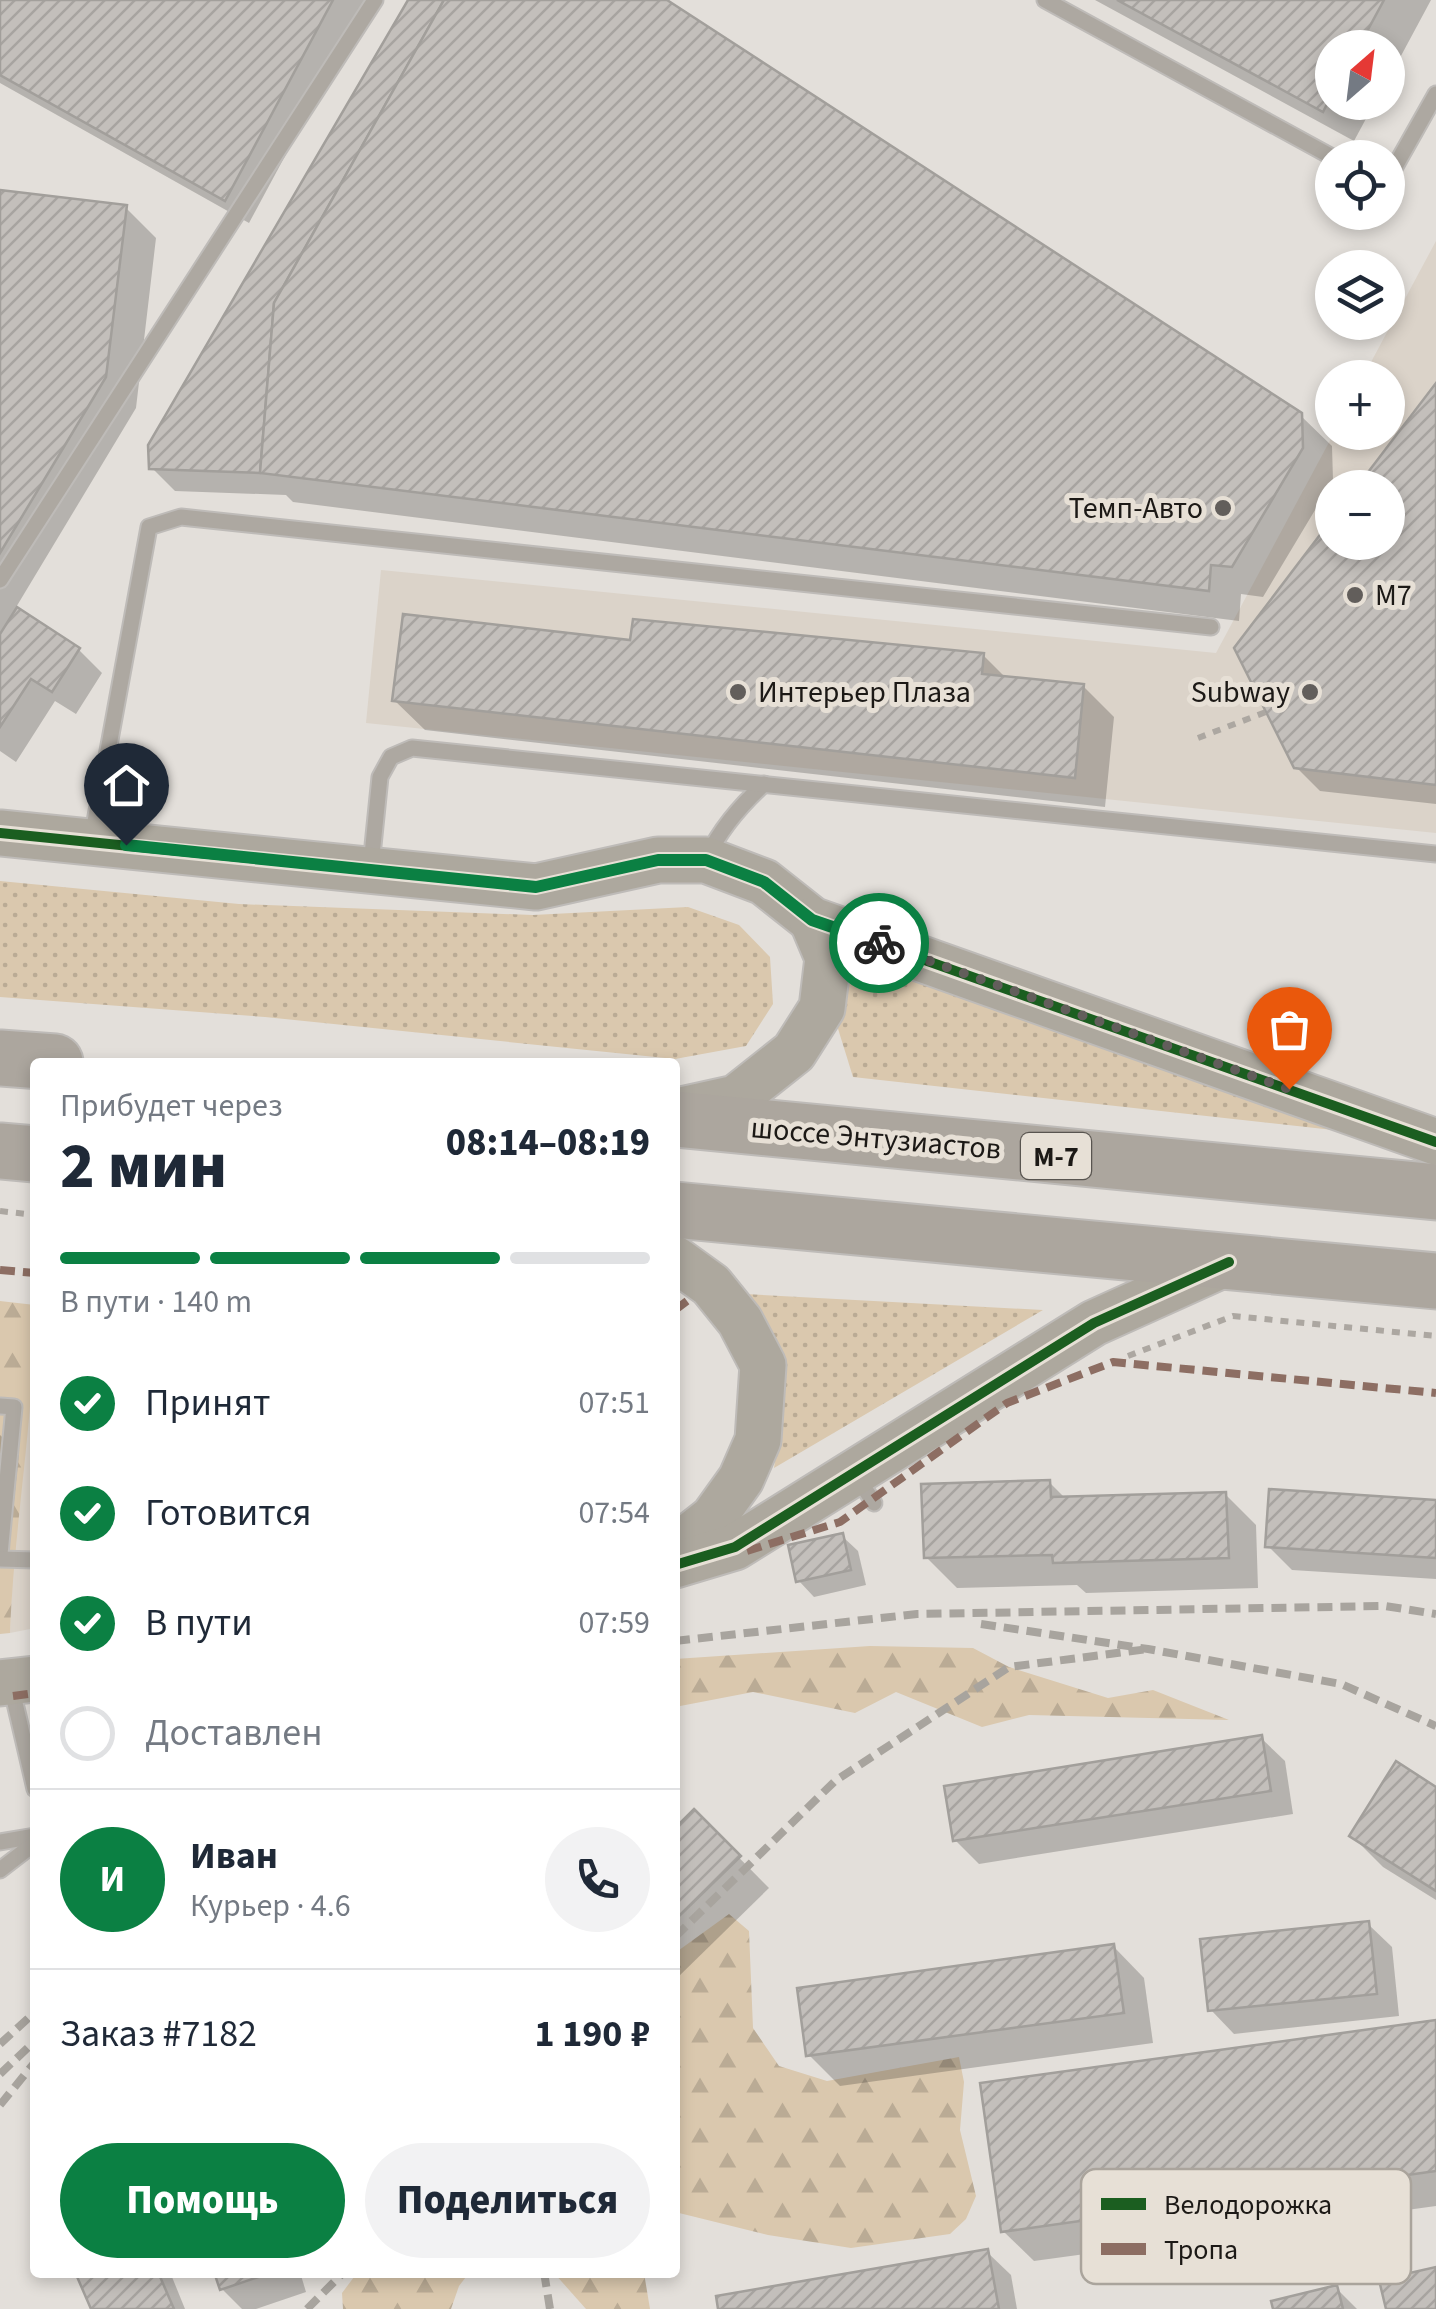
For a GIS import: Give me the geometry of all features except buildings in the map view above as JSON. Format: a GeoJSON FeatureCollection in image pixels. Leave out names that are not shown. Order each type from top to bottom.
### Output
{"type":"FeatureCollection","features":[{"type":"Feature","properties":{"kind":"highway"},"geometry":{"type":"LineString","coordinates":[[0,1058],[30,1060]]}},
{"type":"Feature","properties":{"kind":"highway","name":"шоссе Энтузиастов"},"geometry":{"type":"LineString","coordinates":[[680,1116],[1436,1192]]}},
{"type":"Feature","properties":{"kind":"highway"},"geometry":{"type":"LineString","coordinates":[[0,1151],[30,1154]]}},
{"type":"Feature","properties":{"kind":"highway"},"geometry":{"type":"LineString","coordinates":[[680,1210],[1436,1281]]}},
{"type":"Feature","properties":{"kind":"street"},"geometry":{"type":"LineString","coordinates":[[0,832],[536,887],[658,860],[706,860],[764,882],[812,920],[1436,1142]]}},
{"type":"Feature","properties":{"kind":"street"},"geometry":{"type":"LineString","coordinates":[[680,1114],[736,1098],[794,1052],[822,1008],[828,958],[812,920]]}},
{"type":"Feature","properties":{"kind":"street"},"geometry":{"type":"LineString","coordinates":[[680,1564],[735,1547],[864,1489],[1094,1323],[1229,1262]]}},
{"type":"Feature","properties":{"kind":"street"},"geometry":{"type":"LineString","coordinates":[[680,1263],[711,1285],[740,1321],[763,1364],[758,1440],[741,1479],[713,1518],[680,1544]]}},
{"type":"Feature","properties":{"kind":"lane"},"geometry":{"type":"LineString","coordinates":[[0,580],[375,0]]}},
{"type":"Feature","properties":{"kind":"lane"},"geometry":{"type":"LineString","coordinates":[[1045,0],[1315,148]]}},
{"type":"Feature","properties":{"kind":"lane"},"geometry":{"type":"LineString","coordinates":[[1405,149],[1436,94]]}},
{"type":"Feature","properties":{"kind":"lane"},"geometry":{"type":"LineString","coordinates":[[91,842],[149,527],[181,517],[1211,627]]}},
{"type":"Feature","properties":{"kind":"lane"},"geometry":{"type":"LineString","coordinates":[[371,869],[380,776],[391,757],[412,748],[1436,854]]}},
{"type":"Feature","properties":{"kind":"lane"},"geometry":{"type":"LineString","coordinates":[[706,860],[716,838],[743,803],[764,784]]}},
{"type":"Feature","properties":{"kind":"lane"},"geometry":{"type":"LineString","coordinates":[[0,1406],[14,1407],[0,1557],[30,1560]]}},
{"type":"Feature","properties":{"kind":"lane"},"geometry":{"type":"LineString","coordinates":[[15,1681],[30,1762]]}},
{"type":"Feature","properties":{"kind":"lane"},"geometry":{"type":"LineString","coordinates":[[0,1842],[30,1840]]}},
{"type":"Feature","properties":{"kind":"lane"},"geometry":{"type":"LineString","coordinates":[[0,1870],[30,1844]]}},
{"type":"Feature","properties":{"kind":"path"},"geometry":{"type":"LineString","coordinates":[[1198,738],[1266,712]]}},
{"type":"Feature","properties":{"kind":"path"},"geometry":{"type":"LineString","coordinates":[[0,1211],[30,1214]]}},
{"type":"Feature","properties":{"kind":"path"},"geometry":{"type":"LineString","coordinates":[[1113,1362],[1233,1316],[1436,1336]]}},
{"type":"Feature","properties":{"kind":"shaded area"},"geometry":{"type":"Polygon","coordinates":[[[1436,241],[1436,833],[366,723],[381,570],[1216,653],[1325,450],[1405,450],[1405,360],[1372,360],[1383,340],[1405,340],[1405,299],[1436,241]]]}},
{"type":"Feature","properties":{"kind":"shaded area"},"geometry":{"type":"Polygon","coordinates":[[[30,1394],[30,1629],[10,1633],[13,1559],[30,1394]]]}},
{"type":"Feature","properties":{"kind":"green space"},"geometry":{"type":"Polygon","coordinates":[[[0,881],[239,904],[533,915],[688,907],[739,925],[770,957],[773,1004],[746,1046],[665,1058],[265,1017],[0,997],[0,881]]]}},
{"type":"Feature","properties":{"kind":"green space"},"geometry":{"type":"Polygon","coordinates":[[[850,948],[1342,1131],[853,1077],[835,1019],[850,948]]]}},
{"type":"Feature","properties":{"kind":"green space"},"geometry":{"type":"Polygon","coordinates":[[[745,1294],[1043,1310],[774,1468],[779,1435],[745,1294]]]}},
{"type":"Feature","properties":{"kind":"green space"},"geometry":{"type":"Polygon","coordinates":[[[0,1301],[30,1304],[30,1408],[10,1633],[0,1634],[0,1301]]]}},
{"type":"Feature","properties":{"kind":"green space"},"geometry":{"type":"Polygon","coordinates":[[[870,1646],[973,1648],[1009,1667],[1108,1698],[1153,1690],[1229,1720],[1029,1715],[982,1727],[896,1692],[855,1713],[753,1692],[680,1706],[680,1659],[870,1646]]]}},
{"type":"Feature","properties":{"kind":"green space"},"geometry":{"type":"Polygon","coordinates":[[[729,1914],[749,1931],[753,2028],[779,2066],[827,2081],[959,2057],[964,2082],[960,2130],[976,2196],[966,2219],[950,2234],[851,2248],[768,2235],[680,2213],[680,1949],[729,1914]]]}},
{"type":"Feature","properties":{"kind":"green space"},"geometry":{"type":"Polygon","coordinates":[[[353,2278],[465,2278],[451,2309],[343,2309],[342,2293],[353,2278]]]}},
{"type":"Feature","properties":{"kind":"green space"},"geometry":{"type":"Polygon","coordinates":[[[558,2278],[645,2278],[650,2309],[586,2309],[558,2278]]]}},
{"type":"Feature","properties":{"kind":"railway"},"geometry":{"type":"LineString","coordinates":[[680,1640],[917,1614],[1385,1606],[1436,1614]]}},
{"type":"Feature","properties":{"kind":"railway"},"geometry":{"type":"LineString","coordinates":[[981,1624],[1341,1684],[1436,1726]]}},
{"type":"Feature","properties":{"kind":"railway"},"geometry":{"type":"LineString","coordinates":[[680,1932],[835,1781],[1009,1667],[1148,1649]]}},
{"type":"Feature","properties":{"kind":"railway"},"geometry":{"type":"LineString","coordinates":[[0,2044],[30,2017]]}},
{"type":"Feature","properties":{"kind":"railway"},"geometry":{"type":"LineString","coordinates":[[0,2074],[30,2046]]}},
{"type":"Feature","properties":{"kind":"railway"},"geometry":{"type":"LineString","coordinates":[[0,2105],[30,2068]]}},
{"type":"Feature","properties":{"kind":"railway"},"geometry":{"type":"LineString","coordinates":[[307,2309],[338,2278]]}},
{"type":"Feature","properties":{"kind":"railway"},"geometry":{"type":"LineString","coordinates":[[545,2278],[550,2309]]}},
{"type":"Feature","properties":{"kind":"marked path"},"geometry":{"type":"LineString","coordinates":[[0,1270],[30,1273]]}},
{"type":"Feature","properties":{"kind":"marked path"},"geometry":{"type":"LineString","coordinates":[[680,1306],[691,1298]]}},
{"type":"Feature","properties":{"kind":"marked path"},"geometry":{"type":"LineString","coordinates":[[747,1551],[840,1522],[1007,1403],[1113,1362],[1436,1393]]}},
{"type":"Feature","properties":{"kind":"marked path"},"geometry":{"type":"LineString","coordinates":[[13,1696],[30,1694]]}},
{"type":"Feature","properties":{"kind":"cycle path"},"geometry":{"type":"LineString","coordinates":[[0,833],[536,887],[658,860],[706,860],[764,882],[812,920],[1436,1142]]}},
{"type":"Feature","properties":{"kind":"cycle path"},"geometry":{"type":"LineString","coordinates":[[680,1564],[735,1547],[1094,1323],[1229,1262]]}},
{"type":"Feature","properties":{"kind":"way so far"},"geometry":{"type":"LineString","coordinates":[[879,943],[1289,1089]]}},
{"type":"Feature","properties":{"kind":"place","name":"Темп-Авто"},"geometry":{"type":"Point","coordinates":[1223,508]}},
{"type":"Feature","properties":{"kind":"place","name":"М7"},"geometry":{"type":"Point","coordinates":[1355,595]}},
{"type":"Feature","properties":{"kind":"place","name":"Интерьер Плаза"},"geometry":{"type":"Point","coordinates":[738,692]}},
{"type":"Feature","properties":{"kind":"place","name":"Subway"},"geometry":{"type":"Point","coordinates":[1310,692]}},
{"type":"Feature","properties":{"kind":"route"},"geometry":{"type":"LineString","coordinates":[[126,845],[536,887],[658,860],[706,860],[764,882],[812,920],[879,943]]}}]}
